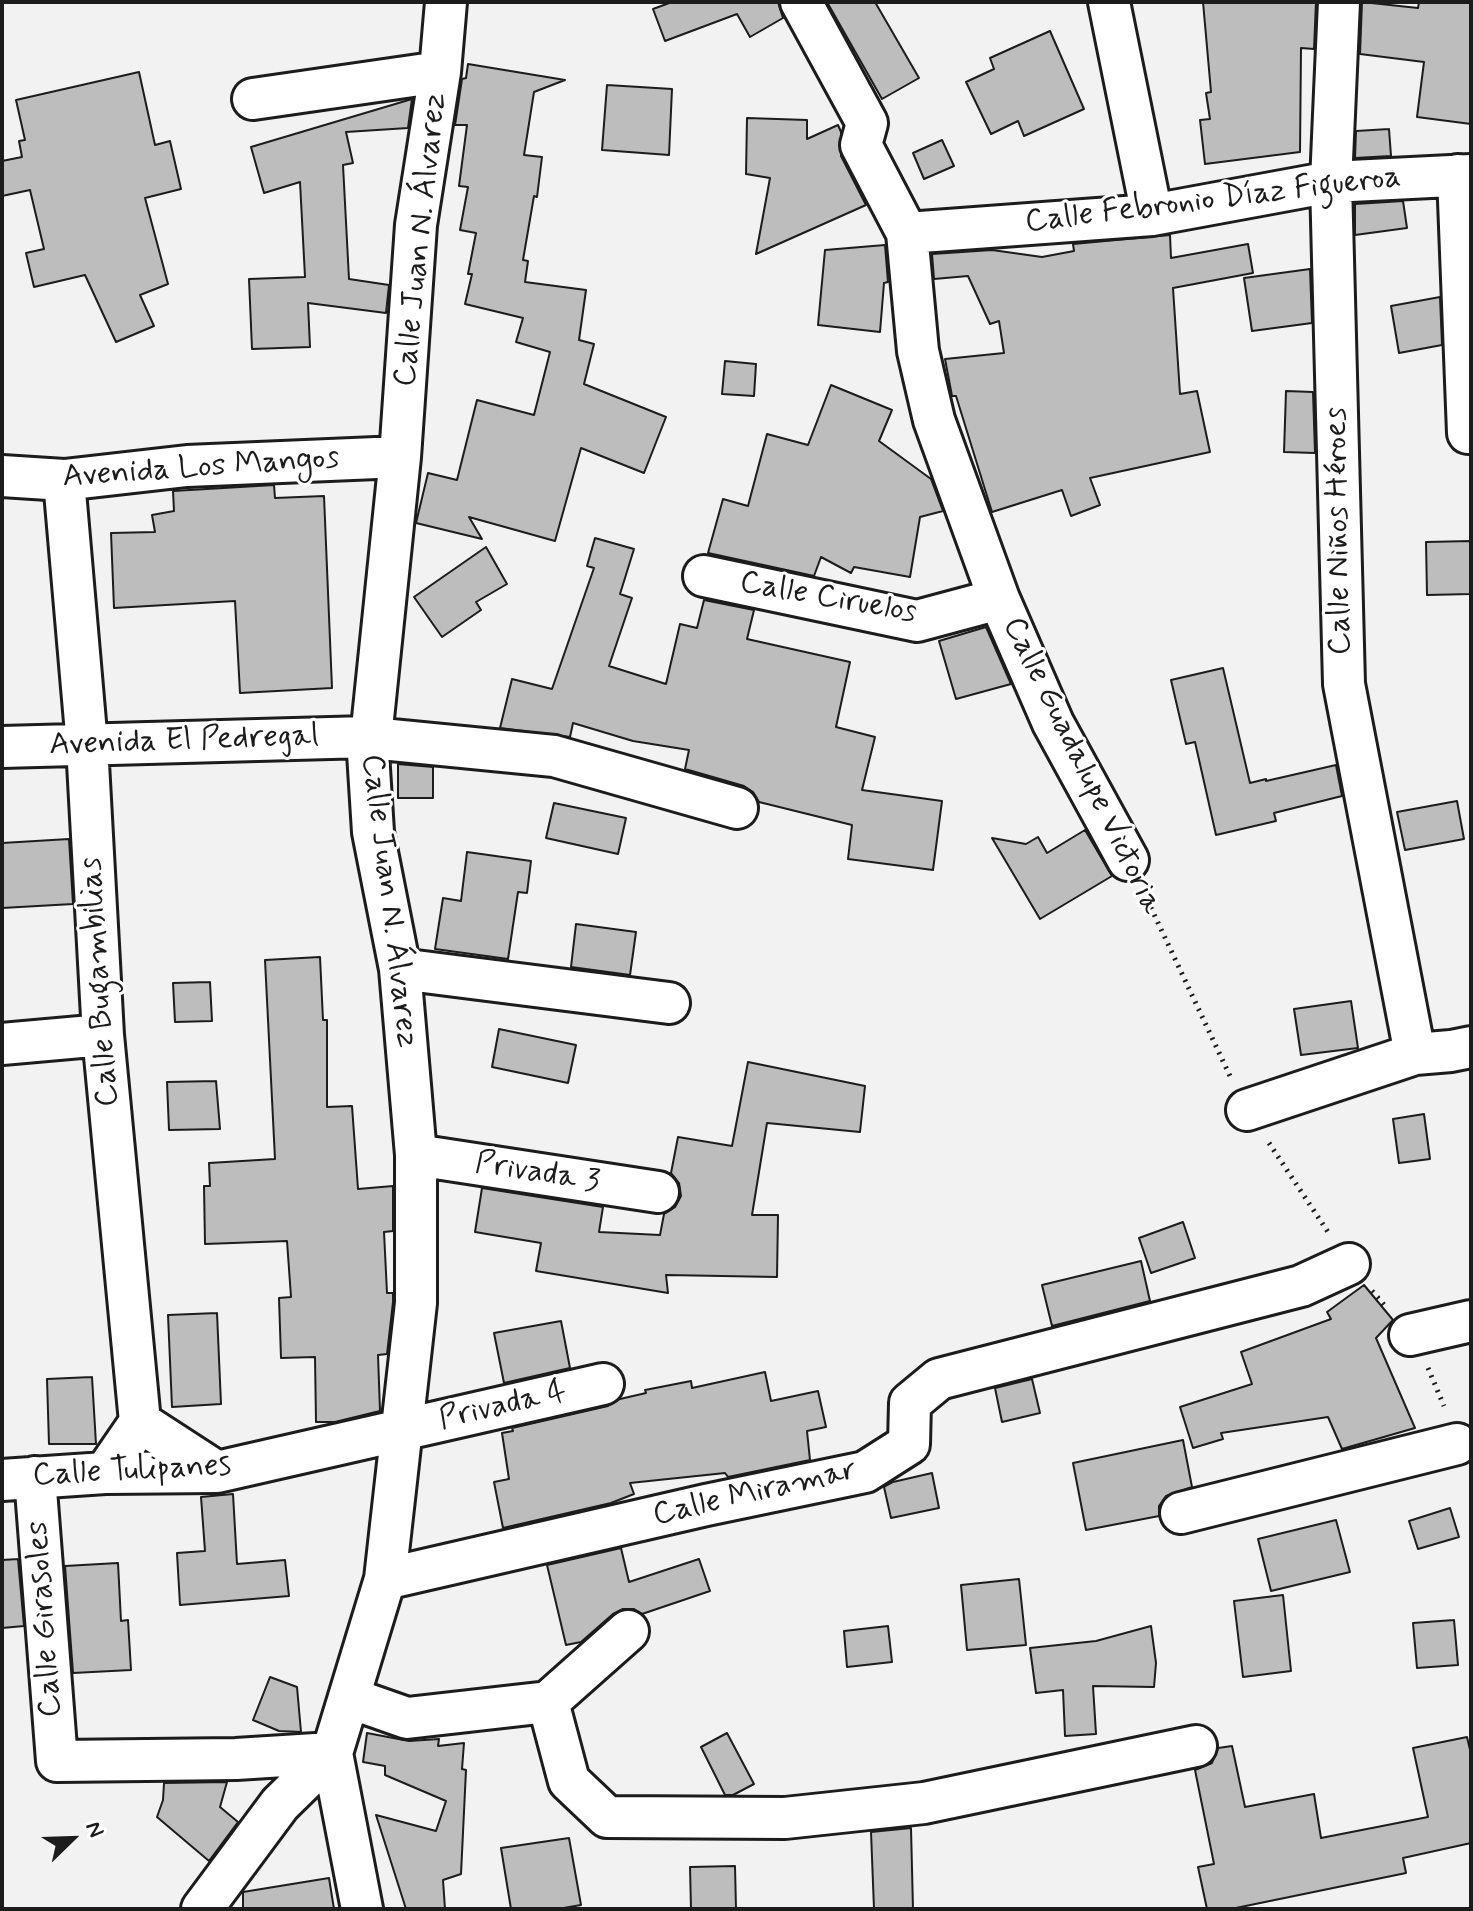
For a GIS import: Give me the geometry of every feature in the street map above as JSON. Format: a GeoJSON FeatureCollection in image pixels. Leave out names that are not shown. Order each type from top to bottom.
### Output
{"type":"FeatureCollection","features":[{"type":"Feature","properties":{"kind":"street","name":"Calle Juan N. Álvarez"},"geometry":{"type":"LineString","coordinates":[[332,1753],[385,1579],[416,1303],[416,1155],[400,969],[373,832],[369,738],[400,457],[416,225],[440,72],[446,2]]}},
{"type":"Feature","properties":{"kind":"street","name":"Calle Guadalupe Victoria"},"geometry":{"type":"LineString","coordinates":[[801,2],[867,123],[861,145],[907,233],[918,351],[934,420],[999,599],[1053,723],[1128,860]]}},
{"type":"Feature","properties":{"kind":"street"},"geometry":{"type":"LineString","coordinates":[[1109,2],[1152,215]]}},
{"type":"Feature","properties":{"kind":"street","name":"Calle Niños Héroes"},"geometry":{"type":"LineString","coordinates":[[1339,2],[1331,182],[1344,684],[1415,1054]]}},
{"type":"Feature","properties":{"kind":"street"},"geometry":{"type":"LineString","coordinates":[[253,99],[440,72]]}},
{"type":"Feature","properties":{"kind":"street"},"geometry":{"type":"LineString","coordinates":[[1464,175],[1468,433]]}},
{"type":"Feature","properties":{"kind":"street","name":"Calle Febronio Díaz Figueroa"},"geometry":{"type":"LineString","coordinates":[[907,233],[1152,215],[1331,182],[1464,175]]}},
{"type":"Feature","properties":{"kind":"street","name":"Avenida Los Mangos"},"geometry":{"type":"LineString","coordinates":[[2,476],[64,480],[187,466],[400,457]]}},
{"type":"Feature","properties":{"kind":"street","name":"Calle Bugambilias"},"geometry":{"type":"LineString","coordinates":[[64,480],[87,745],[103,1035],[140,1422]]}},
{"type":"Feature","properties":{"kind":"street","name":"Calle Ciruelos"},"geometry":{"type":"LineString","coordinates":[[704,576],[917,621],[999,599]]}},
{"type":"Feature","properties":{"kind":"street","name":"Avenida El Pedregal"},"geometry":{"type":"LineString","coordinates":[[2,747],[369,738],[554,756],[737,808]]}},
{"type":"Feature","properties":{"kind":"street"},"geometry":{"type":"LineString","coordinates":[[400,969],[669,1003]]}},
{"type":"Feature","properties":{"kind":"street"},"geometry":{"type":"LineString","coordinates":[[2,1044],[103,1035]]}},
{"type":"Feature","properties":{"kind":"street"},"geometry":{"type":"LineString","coordinates":[[1247,1110],[1415,1054],[1471,1047]]}},
{"type":"Feature","properties":{"kind":"street","name":"Privada 3"},"geometry":{"type":"LineString","coordinates":[[416,1155],[658,1192]]}},
{"type":"Feature","properties":{"kind":"street","name":"Calle Miramar"},"geometry":{"type":"LineString","coordinates":[[385,1579],[865,1472],[909,1444],[910,1403],[939,1379],[1301,1286],[1349,1264]]}},
{"type":"Feature","properties":{"kind":"street"},"geometry":{"type":"LineString","coordinates":[[1410,1335],[1471,1321]]}},
{"type":"Feature","properties":{"kind":"street","name":"Privada 4"},"geometry":{"type":"LineString","coordinates":[[403,1430],[603,1384]]}},
{"type":"Feature","properties":{"kind":"street"},"geometry":{"type":"LineString","coordinates":[[105,1473],[140,1422],[217,1472]]}},
{"type":"Feature","properties":{"kind":"street","name":"Calle Tulipanes"},"geometry":{"type":"LineString","coordinates":[[18,1479],[105,1473],[217,1472],[403,1430]]}},
{"type":"Feature","properties":{"kind":"street"},"geometry":{"type":"LineString","coordinates":[[1181,1513],[1457,1444]]}},
{"type":"Feature","properties":{"kind":"street","name":"Calle Girasoles"},"geometry":{"type":"LineString","coordinates":[[18,1479],[57,1761],[236,1759],[332,1753]]}},
{"type":"Feature","properties":{"kind":"street"},"geometry":{"type":"LineString","coordinates":[[350,1698],[407,1718],[548,1702],[628,1631]]}},
{"type":"Feature","properties":{"kind":"street"},"geometry":{"type":"LineString","coordinates":[[548,1702],[569,1781],[607,1817],[785,1818],[924,1803],[1196,1746]]}},
{"type":"Feature","properties":{"kind":"street"},"geometry":{"type":"LineString","coordinates":[[202,1909],[280,1804],[332,1753]]}},
{"type":"Feature","properties":{"kind":"street"},"geometry":{"type":"LineString","coordinates":[[332,1753],[362,1909]]}},
{"type":"Feature","properties":{"kind":"path","name":"Calle Guadalupe Victoria"},"geometry":{"type":"LineString","coordinates":[[1128,860],[1247,1110],[1349,1264],[1410,1335],[1438,1387],[1457,1444]]}},
{"type":"Feature","properties":{"kind":"building"},"geometry":{"type":"Polygon","coordinates":[[[672,2],[778,2],[783,18],[750,37],[737,14],[665,41],[653,9],[672,2]]]}},
{"type":"Feature","properties":{"kind":"building"},"geometry":{"type":"Polygon","coordinates":[[[827,2],[875,2],[919,78],[882,99],[827,2]]]}},
{"type":"Feature","properties":{"kind":"building"},"geometry":{"type":"Polygon","coordinates":[[[1203,2],[1316,2],[1314,49],[1301,48],[1300,152],[1205,164],[1200,120],[1210,119],[1206,93],[1211,92],[1203,2]]]}},
{"type":"Feature","properties":{"kind":"building"},"geometry":{"type":"Polygon","coordinates":[[[1362,2],[1418,8],[1419,2],[1471,2],[1471,124],[1417,117],[1424,62],[1360,54],[1362,2]]]}},
{"type":"Feature","properties":{"kind":"building"},"geometry":{"type":"Polygon","coordinates":[[[1050,31],[1084,109],[1024,136],[1018,121],[991,134],[966,82],[994,69],[990,58],[1050,31]]]}},
{"type":"Feature","properties":{"kind":"building"},"geometry":{"type":"Polygon","coordinates":[[[468,64],[565,80],[534,92],[524,155],[542,157],[523,260],[528,261],[525,282],[586,290],[579,340],[594,344],[584,384],[666,417],[644,473],[581,448],[555,541],[469,517],[482,539],[416,523],[428,473],[457,480],[477,400],[534,415],[550,352],[516,342],[523,318],[465,304],[476,233],[460,230],[468,187],[459,186],[467,125],[455,125],[462,79],[466,78],[468,64]]]}},
{"type":"Feature","properties":{"kind":"building"},"geometry":{"type":"Polygon","coordinates":[[[139,72],[155,145],[170,141],[181,189],[145,198],[168,284],[140,295],[154,326],[116,342],[85,275],[34,287],[26,253],[44,249],[30,190],[2,196],[2,161],[22,157],[19,141],[25,140],[16,100],[139,72]]]}},
{"type":"Feature","properties":{"kind":"building"},"geometry":{"type":"Polygon","coordinates":[[[607,85],[672,89],[669,155],[602,150],[607,85]]]}},
{"type":"Feature","properties":{"kind":"building"},"geometry":{"type":"Polygon","coordinates":[[[412,99],[408,128],[346,132],[353,163],[343,165],[349,279],[389,285],[386,313],[308,303],[310,347],[252,349],[249,279],[305,277],[300,182],[264,193],[251,147],[412,99]]]}},
{"type":"Feature","properties":{"kind":"building"},"geometry":{"type":"Polygon","coordinates":[[[747,118],[807,120],[807,139],[838,125],[841,156],[866,205],[756,254],[770,178],[746,174],[747,118]]]}},
{"type":"Feature","properties":{"kind":"building"},"geometry":{"type":"Polygon","coordinates":[[[1389,129],[1391,156],[1355,158],[1356,131],[1389,129]]]}},
{"type":"Feature","properties":{"kind":"building"},"geometry":{"type":"Polygon","coordinates":[[[942,140],[954,166],[924,179],[913,153],[942,140]]]}},
{"type":"Feature","properties":{"kind":"building"},"geometry":{"type":"Polygon","coordinates":[[[1403,201],[1407,228],[1355,235],[1355,204],[1403,201]]]}},
{"type":"Feature","properties":{"kind":"building"},"geometry":{"type":"Polygon","coordinates":[[[1170,235],[1171,258],[1248,244],[1253,273],[1173,288],[1180,394],[1197,391],[1210,452],[1090,478],[1100,505],[1071,516],[1062,490],[992,512],[956,396],[952,396],[945,359],[1004,353],[999,321],[990,324],[968,276],[934,279],[932,254],[992,250],[1042,257],[1074,251],[1073,244],[1170,235]]]}},
{"type":"Feature","properties":{"kind":"building"},"geometry":{"type":"Polygon","coordinates":[[[885,245],[888,282],[884,283],[880,332],[818,325],[825,250],[885,245]]]}},
{"type":"Feature","properties":{"kind":"building"},"geometry":{"type":"Polygon","coordinates":[[[1310,269],[1312,323],[1252,331],[1244,278],[1310,269]]]}},
{"type":"Feature","properties":{"kind":"building"},"geometry":{"type":"Polygon","coordinates":[[[1440,297],[1442,345],[1399,353],[1391,306],[1440,297]]]}},
{"type":"Feature","properties":{"kind":"building"},"geometry":{"type":"Polygon","coordinates":[[[725,361],[756,364],[754,396],[722,394],[725,361]]]}},
{"type":"Feature","properties":{"kind":"building"},"geometry":{"type":"Polygon","coordinates":[[[831,385],[892,410],[879,441],[931,479],[943,511],[920,517],[910,577],[854,567],[851,573],[821,557],[814,576],[708,553],[723,499],[748,506],[767,434],[808,445],[831,385]]]}},
{"type":"Feature","properties":{"kind":"building"},"geometry":{"type":"Polygon","coordinates":[[[1286,391],[1313,392],[1315,453],[1284,452],[1286,391]]]}},
{"type":"Feature","properties":{"kind":"building"},"geometry":{"type":"Polygon","coordinates":[[[274,485],[275,498],[324,496],[332,688],[240,693],[235,601],[114,608],[111,533],[155,532],[152,515],[174,511],[173,491],[274,485]]]}},
{"type":"Feature","properties":{"kind":"building"},"geometry":{"type":"Polygon","coordinates":[[[595,538],[634,549],[620,594],[632,598],[609,666],[666,684],[680,624],[697,628],[704,600],[754,610],[747,639],[850,662],[836,727],[875,737],[862,790],[942,801],[933,870],[848,859],[852,825],[759,802],[753,792],[744,786],[685,769],[689,750],[633,741],[573,723],[570,737],[500,728],[512,679],[552,689],[594,568],[587,566],[595,538]]]}},
{"type":"Feature","properties":{"kind":"building"},"geometry":{"type":"Polygon","coordinates":[[[1471,541],[1471,594],[1427,595],[1426,542],[1471,541]]]}},
{"type":"Feature","properties":{"kind":"building"},"geometry":{"type":"Polygon","coordinates":[[[486,547],[507,584],[476,602],[481,610],[442,637],[414,597],[486,547]]]}},
{"type":"Feature","properties":{"kind":"building"},"geometry":{"type":"Polygon","coordinates":[[[986,627],[1011,684],[956,699],[939,641],[986,627]]]}},
{"type":"Feature","properties":{"kind":"building"},"geometry":{"type":"Polygon","coordinates":[[[1223,668],[1250,783],[1336,765],[1342,796],[1274,813],[1276,821],[1216,835],[1195,742],[1186,744],[1171,680],[1223,668]]]}},
{"type":"Feature","properties":{"kind":"building"},"geometry":{"type":"Polygon","coordinates":[[[398,764],[433,767],[433,798],[398,798],[398,764]]]}},
{"type":"Feature","properties":{"kind":"building"},"geometry":{"type":"Polygon","coordinates":[[[1457,801],[1464,839],[1405,850],[1397,812],[1457,801]]]}},
{"type":"Feature","properties":{"kind":"building"},"geometry":{"type":"Polygon","coordinates":[[[554,803],[626,818],[618,854],[546,838],[554,803]]]}},
{"type":"Feature","properties":{"kind":"building"},"geometry":{"type":"Polygon","coordinates":[[[1085,830],[1112,876],[1040,919],[992,838],[1026,844],[1038,837],[1047,853],[1085,830]]]}},
{"type":"Feature","properties":{"kind":"building"},"geometry":{"type":"Polygon","coordinates":[[[69,839],[73,904],[2,908],[2,843],[69,839]]]}},
{"type":"Feature","properties":{"kind":"building"},"geometry":{"type":"Polygon","coordinates":[[[467,852],[531,861],[527,893],[518,892],[508,959],[435,949],[443,898],[461,901],[467,852]]]}},
{"type":"Feature","properties":{"kind":"building"},"geometry":{"type":"Polygon","coordinates":[[[576,924],[636,932],[630,975],[571,967],[576,924]]]}},
{"type":"Feature","properties":{"kind":"building"},"geometry":{"type":"Polygon","coordinates":[[[320,957],[323,1020],[327,1020],[327,1107],[352,1106],[358,1189],[393,1186],[393,1231],[384,1232],[387,1293],[393,1293],[393,1302],[387,1354],[378,1355],[380,1411],[335,1422],[316,1422],[315,1357],[281,1358],[279,1298],[291,1297],[287,1241],[205,1244],[204,1186],[210,1186],[209,1163],[275,1159],[265,960],[320,957]]]}},
{"type":"Feature","properties":{"kind":"building"},"geometry":{"type":"Polygon","coordinates":[[[210,982],[212,1021],[175,1022],[173,983],[210,982]]]}},
{"type":"Feature","properties":{"kind":"building"},"geometry":{"type":"Polygon","coordinates":[[[1351,1001],[1358,1048],[1301,1055],[1294,1009],[1351,1001]]]}},
{"type":"Feature","properties":{"kind":"building"},"geometry":{"type":"Polygon","coordinates":[[[499,1029],[576,1045],[568,1083],[492,1067],[499,1029]]]}},
{"type":"Feature","properties":{"kind":"building"},"geometry":{"type":"Polygon","coordinates":[[[748,1062],[865,1086],[860,1132],[767,1123],[752,1215],[778,1215],[777,1277],[666,1275],[668,1293],[536,1271],[541,1243],[475,1232],[482,1188],[603,1207],[599,1232],[660,1235],[664,1214],[675,1207],[681,1196],[679,1183],[671,1173],[678,1137],[732,1146],[748,1062]]]}},
{"type":"Feature","properties":{"kind":"building"},"geometry":{"type":"Polygon","coordinates":[[[216,1081],[220,1129],[169,1130],[167,1082],[216,1081]]]}},
{"type":"Feature","properties":{"kind":"building"},"geometry":{"type":"Polygon","coordinates":[[[1424,1114],[1430,1159],[1399,1163],[1393,1119],[1424,1114]]]}},
{"type":"Feature","properties":{"kind":"building"},"geometry":{"type":"Polygon","coordinates":[[[1183,1222],[1195,1258],[1151,1273],[1139,1238],[1183,1222]]]}},
{"type":"Feature","properties":{"kind":"building"},"geometry":{"type":"Polygon","coordinates":[[[1141,1261],[1150,1301],[1052,1326],[1042,1285],[1141,1261]]]}},
{"type":"Feature","properties":{"kind":"building"},"geometry":{"type":"Polygon","coordinates":[[[1364,1285],[1393,1320],[1376,1338],[1415,1428],[1342,1449],[1328,1417],[1221,1433],[1223,1439],[1193,1448],[1180,1407],[1252,1384],[1241,1352],[1331,1319],[1327,1312],[1364,1285]]]}},
{"type":"Feature","properties":{"kind":"building"},"geometry":{"type":"Polygon","coordinates":[[[217,1313],[221,1404],[172,1407],[168,1315],[217,1313]]]}},
{"type":"Feature","properties":{"kind":"building"},"geometry":{"type":"Polygon","coordinates":[[[561,1321],[570,1368],[504,1383],[494,1333],[561,1321]]]}},
{"type":"Feature","properties":{"kind":"building"},"geometry":{"type":"Polygon","coordinates":[[[765,1372],[771,1401],[818,1391],[826,1427],[807,1431],[810,1460],[728,1477],[725,1473],[630,1483],[634,1494],[611,1503],[503,1528],[494,1482],[509,1479],[502,1433],[608,1406],[620,1399],[646,1393],[645,1390],[691,1381],[692,1388],[765,1372]]]}},
{"type":"Feature","properties":{"kind":"building"},"geometry":{"type":"Polygon","coordinates":[[[92,1377],[96,1444],[49,1444],[47,1379],[92,1377]]]}},
{"type":"Feature","properties":{"kind":"building"},"geometry":{"type":"Polygon","coordinates":[[[1032,1379],[1040,1413],[1002,1422],[995,1388],[1032,1379]]]}},
{"type":"Feature","properties":{"kind":"building"},"geometry":{"type":"Polygon","coordinates":[[[1183,1440],[1192,1487],[1166,1496],[1159,1506],[1159,1516],[1086,1530],[1073,1463],[1183,1440]]]}},
{"type":"Feature","properties":{"kind":"building"},"geometry":{"type":"Polygon","coordinates":[[[932,1473],[939,1508],[891,1518],[884,1487],[932,1473]]]}},
{"type":"Feature","properties":{"kind":"building"},"geometry":{"type":"Polygon","coordinates":[[[233,1494],[237,1564],[285,1560],[289,1596],[180,1605],[177,1553],[205,1551],[201,1497],[233,1494]]]}},
{"type":"Feature","properties":{"kind":"building"},"geometry":{"type":"Polygon","coordinates":[[[1450,1508],[1459,1537],[1418,1549],[1409,1521],[1450,1508]]]}},
{"type":"Feature","properties":{"kind":"building"},"geometry":{"type":"Polygon","coordinates":[[[1336,1520],[1350,1572],[1271,1591],[1258,1539],[1336,1520]]]}},
{"type":"Feature","properties":{"kind":"building"},"geometry":{"type":"Polygon","coordinates":[[[621,1548],[629,1582],[699,1559],[710,1591],[642,1614],[634,1609],[623,1609],[581,1642],[566,1645],[547,1565],[621,1548]]]}},
{"type":"Feature","properties":{"kind":"building"},"geometry":{"type":"Polygon","coordinates":[[[18,1559],[24,1626],[2,1628],[2,1560],[18,1559]]]}},
{"type":"Feature","properties":{"kind":"building"},"geometry":{"type":"Polygon","coordinates":[[[118,1563],[121,1621],[128,1620],[131,1670],[73,1673],[65,1566],[118,1563]]]}},
{"type":"Feature","properties":{"kind":"building"},"geometry":{"type":"Polygon","coordinates":[[[1019,1579],[1026,1645],[967,1650],[961,1585],[1019,1579]]]}},
{"type":"Feature","properties":{"kind":"building"},"geometry":{"type":"Polygon","coordinates":[[[1283,1595],[1291,1671],[1243,1677],[1234,1601],[1283,1595]]]}},
{"type":"Feature","properties":{"kind":"building"},"geometry":{"type":"Polygon","coordinates":[[[1454,1620],[1458,1665],[1417,1668],[1413,1623],[1454,1620]]]}},
{"type":"Feature","properties":{"kind":"building"},"geometry":{"type":"Polygon","coordinates":[[[888,1626],[892,1662],[847,1667],[844,1631],[888,1626]]]}},
{"type":"Feature","properties":{"kind":"building"},"geometry":{"type":"Polygon","coordinates":[[[1151,1626],[1156,1663],[1154,1687],[1093,1686],[1096,1734],[1065,1736],[1063,1690],[1036,1693],[1030,1648],[1096,1641],[1151,1626]]]}},
{"type":"Feature","properties":{"kind":"building"},"geometry":{"type":"Polygon","coordinates":[[[270,1677],[297,1687],[301,1732],[279,1731],[253,1720],[270,1677]]]}},
{"type":"Feature","properties":{"kind":"building"},"geometry":{"type":"Polygon","coordinates":[[[367,1733],[409,1741],[439,1739],[438,1746],[464,1743],[462,1769],[466,1770],[461,1874],[443,1880],[445,1909],[406,1909],[376,1815],[436,1831],[446,1801],[385,1775],[385,1766],[363,1762],[367,1733]]]}},
{"type":"Feature","properties":{"kind":"building"},"geometry":{"type":"Polygon","coordinates":[[[727,1733],[754,1784],[733,1795],[725,1795],[701,1747],[727,1733]]]}},
{"type":"Feature","properties":{"kind":"building"},"geometry":{"type":"Polygon","coordinates":[[[1467,1737],[1471,1754],[1471,1843],[1403,1858],[1406,1873],[1231,1909],[1207,1909],[1198,1867],[1214,1864],[1195,1770],[1212,1763],[1218,1748],[1232,1746],[1245,1807],[1314,1794],[1321,1838],[1428,1817],[1413,1748],[1467,1737]]]}},
{"type":"Feature","properties":{"kind":"building"},"geometry":{"type":"Polygon","coordinates":[[[227,1782],[220,1807],[238,1822],[209,1861],[157,1817],[163,1800],[164,1783],[227,1782]]]}},
{"type":"Feature","properties":{"kind":"building"},"geometry":{"type":"Polygon","coordinates":[[[911,1828],[913,1909],[874,1909],[871,1832],[911,1828]]]}},
{"type":"Feature","properties":{"kind":"building"},"geometry":{"type":"Polygon","coordinates":[[[569,1838],[581,1905],[558,1909],[511,1909],[501,1848],[569,1838]]]}},
{"type":"Feature","properties":{"kind":"building"},"geometry":{"type":"Polygon","coordinates":[[[735,1866],[736,1909],[691,1909],[690,1867],[735,1866]]]}},
{"type":"Feature","properties":{"kind":"building"},"geometry":{"type":"Polygon","coordinates":[[[329,1878],[334,1909],[243,1909],[243,1892],[329,1878]]]}}]}
